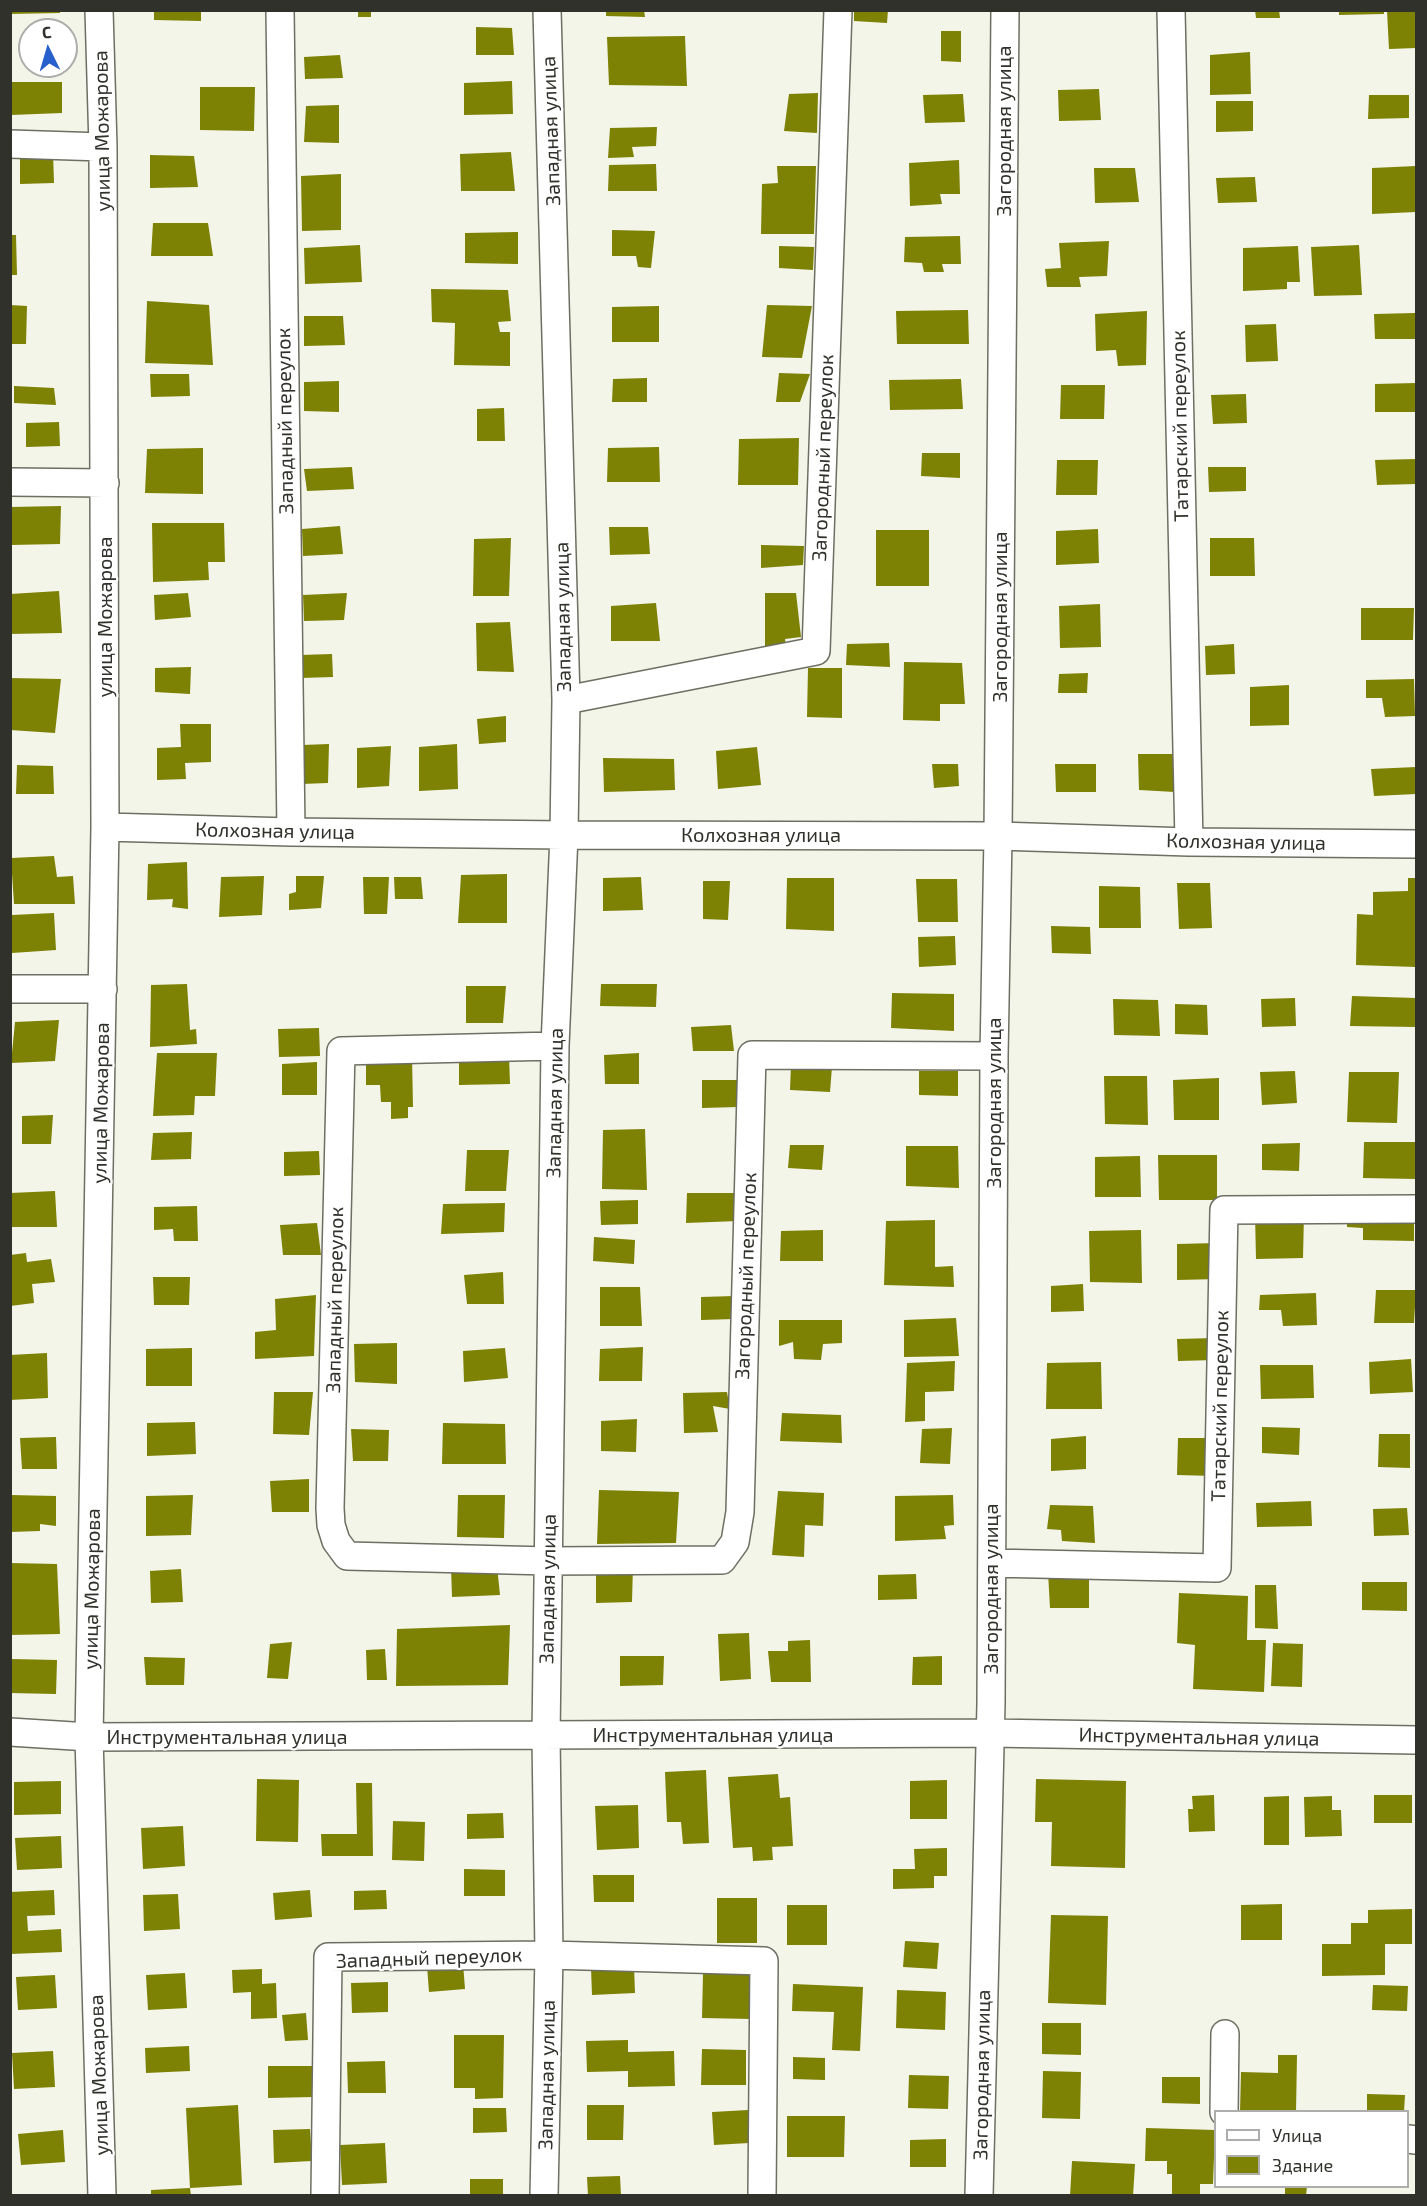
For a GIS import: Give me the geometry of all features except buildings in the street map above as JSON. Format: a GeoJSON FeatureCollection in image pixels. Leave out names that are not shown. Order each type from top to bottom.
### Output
{"type":"FeatureCollection","features":[{"type":"Feature","properties":{"kind":"street","name":"улица Можарова"},"geometry":{"type":"LineString","coordinates":[[99,10],[103,147],[105,827],[89,1737],[102,2196]]}},
{"type":"Feature","properties":{"kind":"street","name":"Западный переулок"},"geometry":{"type":"LineString","coordinates":[[279,10],[291,832]]}},
{"type":"Feature","properties":{"kind":"street","name":"Западная улица"},"geometry":{"type":"LineString","coordinates":[[544,2196],[549,1955],[546,1736],[555,1046],[564,835],[566,700],[547,10]]}},
{"type":"Feature","properties":{"kind":"street","name":"Загородный переулок"},"geometry":{"type":"LineString","coordinates":[[566,700],[816,651],[838,10]]}},
{"type":"Feature","properties":{"kind":"street","name":"Загородная улица"},"geometry":{"type":"LineString","coordinates":[[980,2196],[992,1563],[994,1056],[1005,10]]}},
{"type":"Feature","properties":{"kind":"street","name":"Татарский переулок"},"geometry":{"type":"LineString","coordinates":[[1172,10],[1189,842]]}},
{"type":"Feature","properties":{"kind":"street"},"geometry":{"type":"LineString","coordinates":[[10,144],[103,147]]}},
{"type":"Feature","properties":{"kind":"street"},"geometry":{"type":"LineString","coordinates":[[10,482],[105,483]]}},
{"type":"Feature","properties":{"kind":"street","name":"Колхозная улица"},"geometry":{"type":"LineString","coordinates":[[105,827],[291,832],[998,836],[1189,842],[1416,844]]}},
{"type":"Feature","properties":{"kind":"street"},"geometry":{"type":"LineString","coordinates":[[10,989],[103,989]]}},
{"type":"Feature","properties":{"kind":"street","name":"Западный переулок"},"geometry":{"type":"LineString","coordinates":[[549,1561],[347,1556],[336,1541],[331,1525],[330,1508],[341,1051],[555,1046]]}},
{"type":"Feature","properties":{"kind":"street","name":"Загородный переулок"},"geometry":{"type":"LineString","coordinates":[[549,1561],[722,1560],[735,1542],[740,1512],[752,1054],[994,1056]]}},
{"type":"Feature","properties":{"kind":"street","name":"Татарский переулок"},"geometry":{"type":"LineString","coordinates":[[992,1563],[1217,1568],[1224,1210],[1416,1209]]}},
{"type":"Feature","properties":{"kind":"street","name":"Инструментальная улица"},"geometry":{"type":"LineString","coordinates":[[10,1732],[89,1737],[990,1733],[1416,1740]]}},
{"type":"Feature","properties":{"kind":"street"},"geometry":{"type":"LineString","coordinates":[[549,1955],[764,1961],[762,2196]]}},
{"type":"Feature","properties":{"kind":"street","name":"Западный переулок"},"geometry":{"type":"LineString","coordinates":[[325,2196],[328,1957],[549,1955]]}},
{"type":"Feature","properties":{"kind":"street"},"geometry":{"type":"LineString","coordinates":[[1224,2110],[1225,2034]]}}]}
